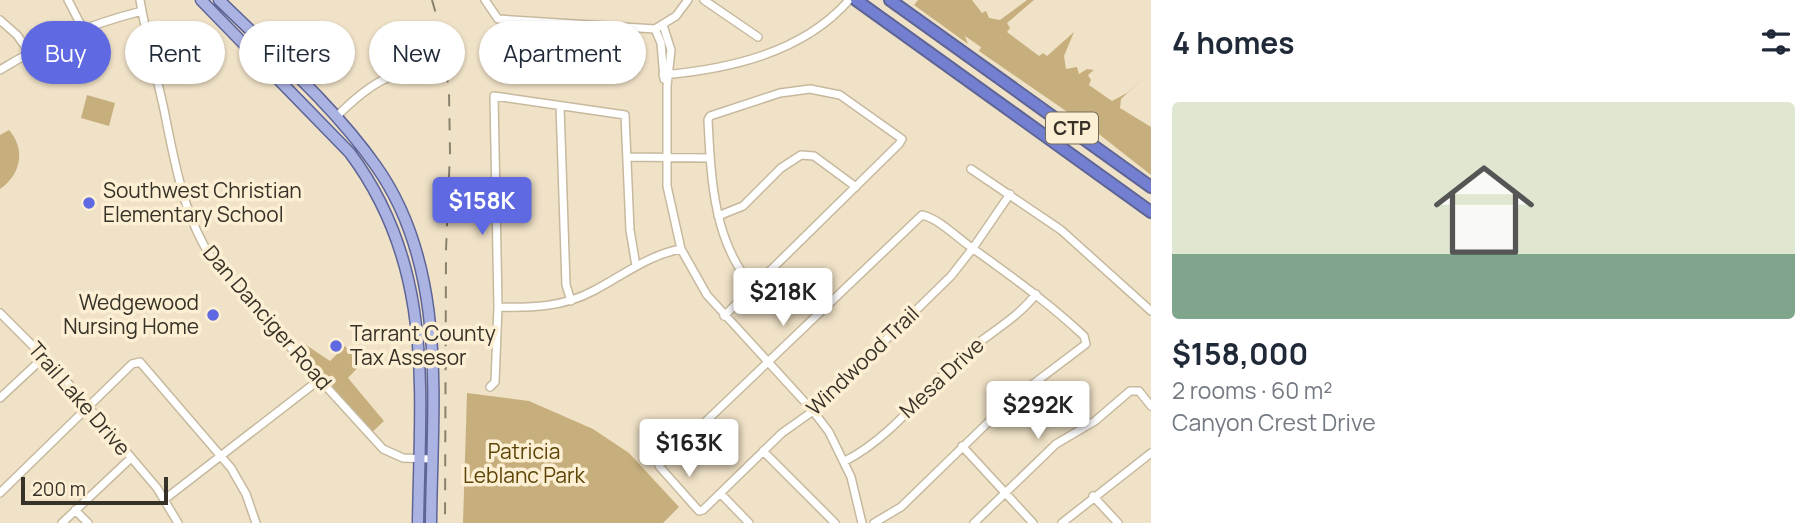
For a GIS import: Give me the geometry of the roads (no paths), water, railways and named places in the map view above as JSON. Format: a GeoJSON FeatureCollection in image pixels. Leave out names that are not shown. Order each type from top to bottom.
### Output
{"type":"FeatureCollection","features":[{"type":"Feature","properties":{"kind":"highway","name":"CTP"},"geometry":{"type":"LineString","coordinates":[[856,0],[996,98],[1151,212]]}},
{"type":"Feature","properties":{"kind":"highway","name":"CTP"},"geometry":{"type":"LineString","coordinates":[[890,0],[1151,187]]}},
{"type":"Feature","properties":{"kind":"main road"},"geometry":{"type":"LineString","coordinates":[[201,0],[327,127],[370,180],[392,221],[409,274],[418,330],[418,523]]}},
{"type":"Feature","properties":{"kind":"main road"},"geometry":{"type":"LineString","coordinates":[[219,0],[240,21]]}},
{"type":"Feature","properties":{"kind":"main road"},"geometry":{"type":"LineString","coordinates":[[234,33],[239,28]]}},
{"type":"Feature","properties":{"kind":"main road"},"geometry":{"type":"LineString","coordinates":[[303,84],[336,117],[377,167],[404,216],[423,273],[430,329],[430,523]]}},
{"type":"Feature","properties":{"kind":"main road"},"geometry":{"type":"LineString","coordinates":[[327,127],[336,117]]}},
{"type":"Feature","properties":{"kind":"main road"},"geometry":{"type":"LineString","coordinates":[[392,221],[404,216]]}},
{"type":"Feature","properties":{"kind":"main road"},"geometry":{"type":"LineString","coordinates":[[418,330],[430,329]]}},
{"type":"Feature","properties":{"kind":"street"},"geometry":{"type":"LineString","coordinates":[[68,0],[79,21]]}},
{"type":"Feature","properties":{"kind":"street","name":"Dan Danciger Road"},"geometry":{"type":"LineString","coordinates":[[140,0],[174,158],[196,233],[220,270],[383,449],[403,457],[431,458]]}},
{"type":"Feature","properties":{"kind":"street"},"geometry":{"type":"LineString","coordinates":[[485,0],[498,19],[582,27],[655,29],[676,16],[688,0]]}},
{"type":"Feature","properties":{"kind":"street"},"geometry":{"type":"LineString","coordinates":[[704,0],[758,37]]}},
{"type":"Feature","properties":{"kind":"street"},"geometry":{"type":"LineString","coordinates":[[666,75],[705,71],[786,47],[808,36],[849,0]]}},
{"type":"Feature","properties":{"kind":"street"},"geometry":{"type":"LineString","coordinates":[[109,21],[142,11]]}},
{"type":"Feature","properties":{"kind":"street"},"geometry":{"type":"LineString","coordinates":[[0,20],[21,41]]}},
{"type":"Feature","properties":{"kind":"street"},"geometry":{"type":"LineString","coordinates":[[663,25],[670,42],[666,75]]}},
{"type":"Feature","properties":{"kind":"street"},"geometry":{"type":"LineString","coordinates":[[655,29],[661,43],[667,86],[669,205],[681,248],[694,277],[723,316],[813,411],[845,461],[862,523]]}},
{"type":"Feature","properties":{"kind":"street"},"geometry":{"type":"LineString","coordinates":[[0,70],[21,57]]}},
{"type":"Feature","properties":{"kind":"street"},"geometry":{"type":"LineString","coordinates":[[336,117],[362,91],[373,84]]}},
{"type":"Feature","properties":{"kind":"street"},"geometry":{"type":"LineString","coordinates":[[723,316],[753,287],[856,187],[902,139],[840,95],[810,89],[780,93],[710,116],[710,158],[718,216],[729,252],[753,287]]}},
{"type":"Feature","properties":{"kind":"street"},"geometry":{"type":"LineString","coordinates":[[490,387],[495,382],[498,307],[494,96],[625,115],[630,230],[636,266]]}},
{"type":"Feature","properties":{"kind":"street"},"geometry":{"type":"LineString","coordinates":[[559,106],[566,285],[570,301]]}},
{"type":"Feature","properties":{"kind":"street"},"geometry":{"type":"LineString","coordinates":[[718,216],[743,206],[780,169],[801,155],[814,156],[856,187]]}},
{"type":"Feature","properties":{"kind":"street"},"geometry":{"type":"LineString","coordinates":[[628,157],[710,158]]}},
{"type":"Feature","properties":{"kind":"street"},"geometry":{"type":"LineString","coordinates":[[971,169],[1010,194],[1081,247],[1151,311]]}},
{"type":"Feature","properties":{"kind":"street","name":"Windwood Trail"},"geometry":{"type":"LineString","coordinates":[[768,362],[659,466],[699,510],[721,494],[763,451],[813,411],[951,276],[1010,194]]}},
{"type":"Feature","properties":{"kind":"street"},"geometry":{"type":"LineString","coordinates":[[768,362],[922,215],[1036,294],[1086,341],[1084,347],[1018,394],[894,513],[874,523]]}},
{"type":"Feature","properties":{"kind":"street"},"geometry":{"type":"LineString","coordinates":[[498,307],[542,308],[570,301],[636,266],[681,248]]}},
{"type":"Feature","properties":{"kind":"street","name":"Mesa Drive"},"geometry":{"type":"LineString","coordinates":[[845,461],[871,444],[964,355],[1019,315],[1036,294]]}},
{"type":"Feature","properties":{"kind":"street","name":"Trail Lake Drive"},"geometry":{"type":"LineString","coordinates":[[0,313],[88,406],[165,499],[178,523]]}},
{"type":"Feature","properties":{"kind":"street"},"geometry":{"type":"LineString","coordinates":[[0,398],[44,357]]}},
{"type":"Feature","properties":{"kind":"street"},"geometry":{"type":"LineString","coordinates":[[0,493],[88,406],[132,365],[140,362],[221,455],[241,484],[256,523]]}},
{"type":"Feature","properties":{"kind":"street"},"geometry":{"type":"LineString","coordinates":[[165,499],[319,380]]}},
{"type":"Feature","properties":{"kind":"street"},"geometry":{"type":"LineString","coordinates":[[974,523],[1056,444],[1095,421],[1130,391],[1139,391],[1151,406]]}},
{"type":"Feature","properties":{"kind":"street"},"geometry":{"type":"LineString","coordinates":[[962,446],[1007,491],[1033,523]]}},
{"type":"Feature","properties":{"kind":"street"},"geometry":{"type":"LineString","coordinates":[[763,451],[835,523]]}},
{"type":"Feature","properties":{"kind":"street"},"geometry":{"type":"LineString","coordinates":[[1062,523],[1151,453]]}},
{"type":"Feature","properties":{"kind":"street"},"geometry":{"type":"LineString","coordinates":[[62,523],[131,458]]}},
{"type":"Feature","properties":{"kind":"street"},"geometry":{"type":"LineString","coordinates":[[721,494],[749,523]]}},
{"type":"Feature","properties":{"kind":"street"},"geometry":{"type":"LineString","coordinates":[[1093,496],[1118,523]]}},
{"type":"Feature","properties":{"kind":"street"},"geometry":{"type":"LineString","coordinates":[[75,510],[88,523]]}},
{"type":"Feature","properties":{"kind":"railway"},"geometry":{"type":"LineString","coordinates":[[432,0],[440,28],[449,92],[445,523]]}},
{"type":"Feature","properties":{"kind":"place","name":"Southwest Christian Elementary School"},"geometry":{"type":"Point","coordinates":[89,203]}},
{"type":"Feature","properties":{"kind":"place","name":"Wedgewood Nursing Home"},"geometry":{"type":"Point","coordinates":[213,315]}},
{"type":"Feature","properties":{"kind":"place","name":"Tarrant County Tax Assesor"},"geometry":{"type":"Point","coordinates":[336,346]}},
{"type":"Feature","properties":{"kind":"park label","name":"Patricia Leblanc Park"},"geometry":{"type":"Point","coordinates":[524,464]}}]}
